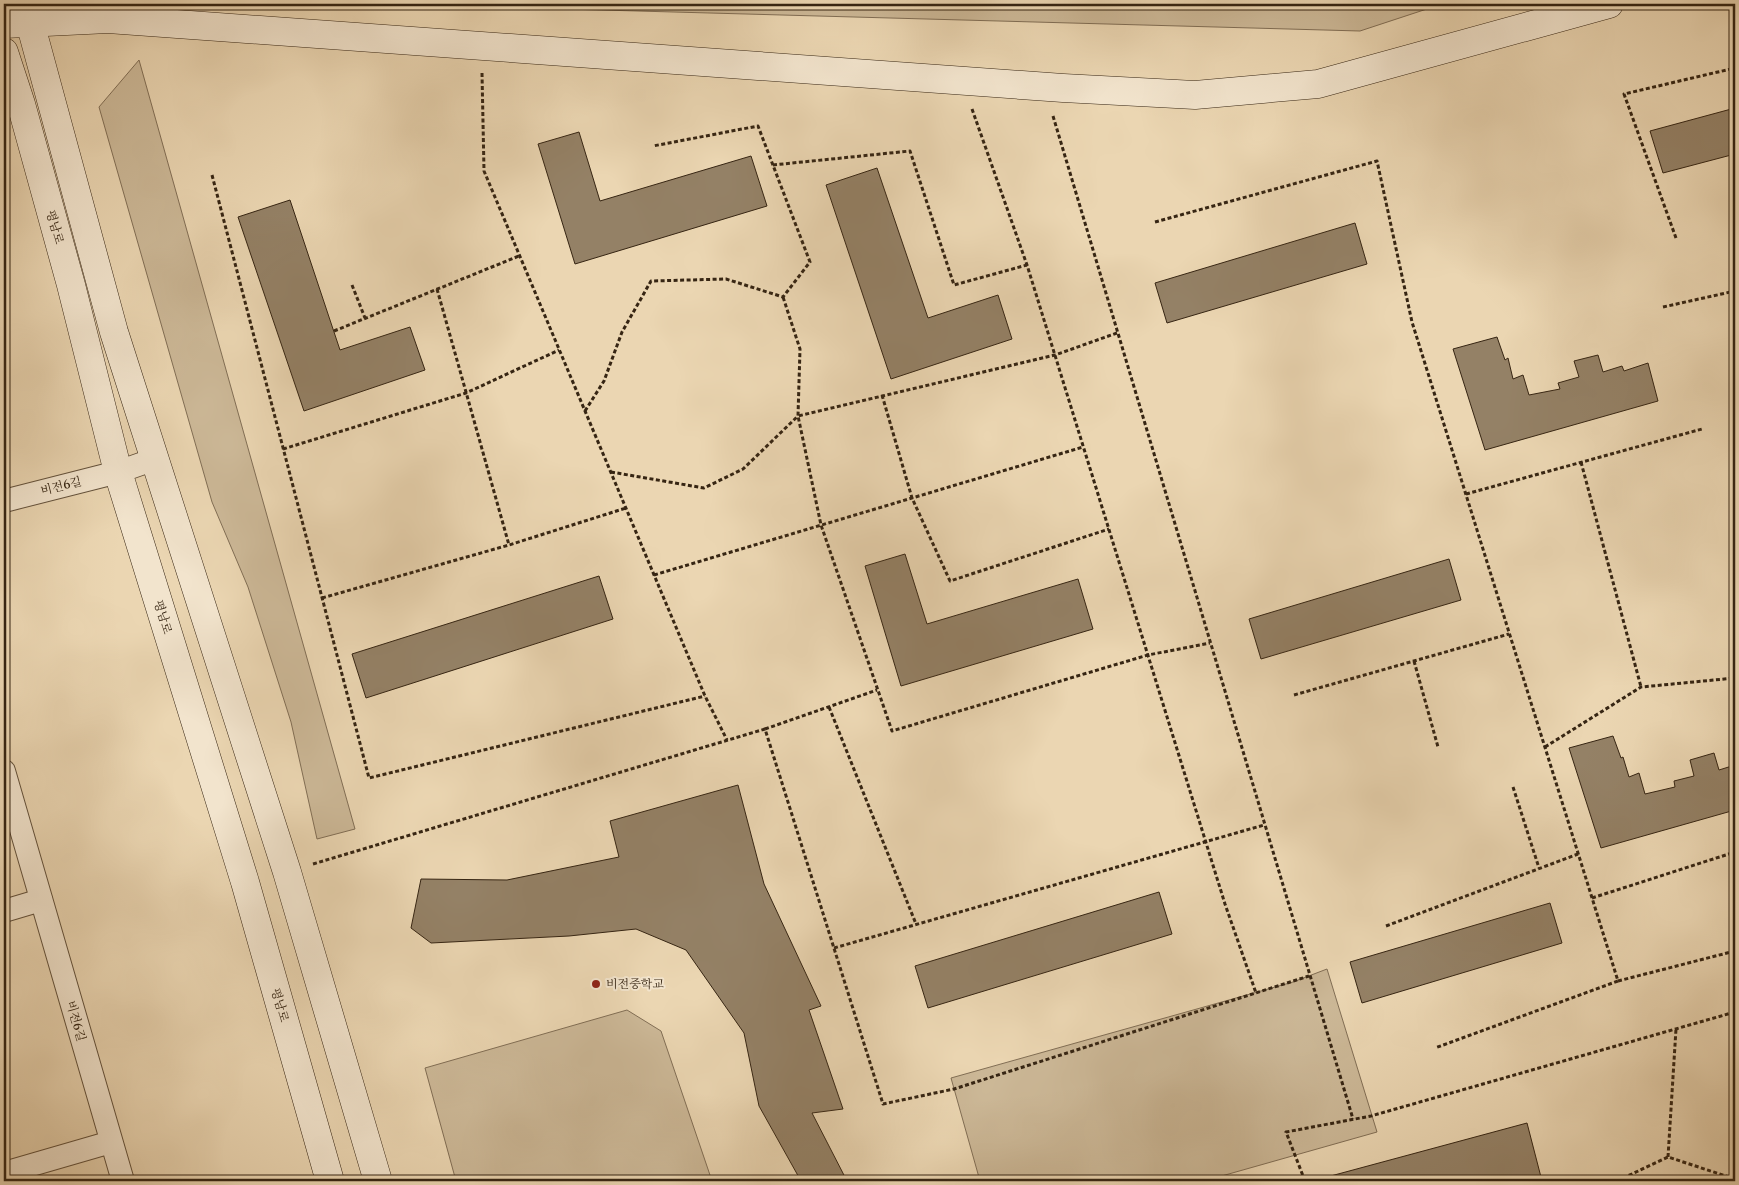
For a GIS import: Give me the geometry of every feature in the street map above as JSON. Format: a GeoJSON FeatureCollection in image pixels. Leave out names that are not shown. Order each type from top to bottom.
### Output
{"type":"FeatureCollection","features":[{"type":"Feature","properties":{"kind":"street"},"geometry":{"type":"LineString","coordinates":[[378,1181],[287,872],[114,332],[19,17],[108,19],[1044,86],[1195,95],[1318,84],[1609,4]]}},
{"type":"Feature","properties":{"kind":"street","name":"평남로"},"geometry":{"type":"LineString","coordinates":[[4,52],[21,104],[71,285],[118,472],[245,882],[330,1181]]}},
{"type":"Feature","properties":{"kind":"street","name":"비전6길"},"geometry":{"type":"LineString","coordinates":[[4,501],[118,472],[155,459]]}},
{"type":"Feature","properties":{"kind":"street","name":"비전6길"},"geometry":{"type":"LineString","coordinates":[[4,770],[123,1181]]}},
{"type":"Feature","properties":{"kind":"street"},"geometry":{"type":"LineString","coordinates":[[4,911],[41,900]]}},
{"type":"Feature","properties":{"kind":"street"},"geometry":{"type":"LineString","coordinates":[[4,1173],[111,1142]]}},
{"type":"Feature","properties":{"kind":"path"},"geometry":{"type":"LineString","coordinates":[[481,46],[484,171],[705,696],[727,740]]}},
{"type":"Feature","properties":{"kind":"path"},"geometry":{"type":"LineString","coordinates":[[1676,238],[1624,94],[1735,68]]}},
{"type":"Feature","properties":{"kind":"path"},"geometry":{"type":"LineString","coordinates":[[962,80],[1027,265],[1206,841],[1256,993]]}},
{"type":"Feature","properties":{"kind":"path"},"geometry":{"type":"LineString","coordinates":[[1044,86],[1353,1119]]}},
{"type":"Feature","properties":{"kind":"path"},"geometry":{"type":"LineString","coordinates":[[653,146],[758,126],[810,262],[783,297]]}},
{"type":"Feature","properties":{"kind":"path"},"geometry":{"type":"LineString","coordinates":[[773,165],[910,151],[954,285],[1027,265]]}},
{"type":"Feature","properties":{"kind":"path"},"geometry":{"type":"LineString","coordinates":[[1155,222],[1377,161],[1412,322],[1618,981]]}},
{"type":"Feature","properties":{"kind":"path"},"geometry":{"type":"LineString","coordinates":[[212,175],[369,778],[705,696]]}},
{"type":"Feature","properties":{"kind":"path"},"geometry":{"type":"LineString","coordinates":[[334,330],[520,256]]}},
{"type":"Feature","properties":{"kind":"path"},"geometry":{"type":"LineString","coordinates":[[585,411],[604,381],[622,332],[651,281],[726,279],[783,297]]}},
{"type":"Feature","properties":{"kind":"path"},"geometry":{"type":"LineString","coordinates":[[352,285],[365,318]]}},
{"type":"Feature","properties":{"kind":"path"},"geometry":{"type":"LineString","coordinates":[[437,289],[509,545]]}},
{"type":"Feature","properties":{"kind":"path"},"geometry":{"type":"LineString","coordinates":[[1663,307],[1735,291]]}},
{"type":"Feature","properties":{"kind":"path"},"geometry":{"type":"LineString","coordinates":[[783,297],[800,349],[798,416],[821,525],[892,732],[1148,655],[1210,642]]}},
{"type":"Feature","properties":{"kind":"path"},"geometry":{"type":"LineString","coordinates":[[611,472],[704,488],[743,469],[798,416],[1055,355],[1117,333]]}},
{"type":"Feature","properties":{"kind":"path"},"geometry":{"type":"LineString","coordinates":[[283,449],[466,393],[559,350]]}},
{"type":"Feature","properties":{"kind":"path"},"geometry":{"type":"LineString","coordinates":[[882,395],[912,498],[950,581],[1109,529]]}},
{"type":"Feature","properties":{"kind":"path"},"geometry":{"type":"LineString","coordinates":[[1466,494],[1702,429]]}},
{"type":"Feature","properties":{"kind":"path"},"geometry":{"type":"LineString","coordinates":[[654,575],[1083,447]]}},
{"type":"Feature","properties":{"kind":"path"},"geometry":{"type":"LineString","coordinates":[[1582,462],[1641,687]]}},
{"type":"Feature","properties":{"kind":"path"},"geometry":{"type":"LineString","coordinates":[[322,598],[509,545],[626,508]]}},
{"type":"Feature","properties":{"kind":"path"},"geometry":{"type":"LineString","coordinates":[[1294,695],[1509,634]]}},
{"type":"Feature","properties":{"kind":"path"},"geometry":{"type":"LineString","coordinates":[[1414,661],[1438,747]]}},
{"type":"Feature","properties":{"kind":"path"},"geometry":{"type":"LineString","coordinates":[[1545,747],[1641,687],[1735,678]]}},
{"type":"Feature","properties":{"kind":"path"},"geometry":{"type":"LineString","coordinates":[[287,872],[765,729],[877,690]]}},
{"type":"Feature","properties":{"kind":"path"},"geometry":{"type":"LineString","coordinates":[[829,707],[916,924]]}},
{"type":"Feature","properties":{"kind":"path"},"geometry":{"type":"LineString","coordinates":[[765,729],[883,1104],[954,1089],[1309,976]]}},
{"type":"Feature","properties":{"kind":"path"},"geometry":{"type":"LineString","coordinates":[[1513,787],[1539,868]]}},
{"type":"Feature","properties":{"kind":"path"},"geometry":{"type":"LineString","coordinates":[[834,948],[1264,824]]}},
{"type":"Feature","properties":{"kind":"path"},"geometry":{"type":"LineString","coordinates":[[1592,898],[1735,852]]}},
{"type":"Feature","properties":{"kind":"path"},"geometry":{"type":"LineString","coordinates":[[1386,926],[1578,854]]}},
{"type":"Feature","properties":{"kind":"path"},"geometry":{"type":"LineString","coordinates":[[1435,1048],[1618,981],[1735,951]]}},
{"type":"Feature","properties":{"kind":"path"},"geometry":{"type":"LineString","coordinates":[[1305,1181],[1286,1132],[1353,1119],[1735,1012]]}},
{"type":"Feature","properties":{"kind":"path"},"geometry":{"type":"LineString","coordinates":[[1668,1157],[1676,1029]]}},
{"type":"Feature","properties":{"kind":"path"},"geometry":{"type":"LineString","coordinates":[[1617,1181],[1668,1157],[1735,1179]]}},
{"type":"Feature","properties":{"kind":"shaded area"},"geometry":{"type":"Polygon","coordinates":[[[384,4],[1442,4],[1360,31],[384,4]]]}},
{"type":"Feature","properties":{"kind":"shaded area"},"geometry":{"type":"Polygon","coordinates":[[[139,60],[355,829],[317,839],[291,722],[248,587],[212,502],[99,107],[139,60]]]}},
{"type":"Feature","properties":{"kind":"shaded area"},"geometry":{"type":"Polygon","coordinates":[[[1327,969],[1377,1132],[1204,1181],[980,1181],[951,1078],[1293,982],[1327,969]]]}},
{"type":"Feature","properties":{"kind":"shaded area"},"geometry":{"type":"Polygon","coordinates":[[[627,1010],[661,1031],[712,1181],[456,1181],[425,1068],[627,1010]]]}},
{"type":"Feature","properties":{"kind":"building"},"geometry":{"type":"Polygon","coordinates":[[[1735,108],[1735,154],[1663,173],[1650,131],[1735,108]]]}},
{"type":"Feature","properties":{"kind":"building"},"geometry":{"type":"Polygon","coordinates":[[[579,132],[600,201],[751,156],[767,206],[575,264],[538,144],[579,132]]]}},
{"type":"Feature","properties":{"kind":"building"},"geometry":{"type":"Polygon","coordinates":[[[877,168],[928,318],[998,295],[1012,339],[891,379],[826,185],[877,168]]]}},
{"type":"Feature","properties":{"kind":"building"},"geometry":{"type":"Polygon","coordinates":[[[290,200],[340,350],[410,327],[425,370],[304,411],[238,217],[290,200]]]}},
{"type":"Feature","properties":{"kind":"building"},"geometry":{"type":"Polygon","coordinates":[[[1355,223],[1367,264],[1167,323],[1155,283],[1355,223]]]}},
{"type":"Feature","properties":{"kind":"building"},"geometry":{"type":"Polygon","coordinates":[[[1497,337],[1505,360],[1508,358],[1513,379],[1523,375],[1529,395],[1560,389],[1558,383],[1579,377],[1574,361],[1598,355],[1603,372],[1622,366],[1624,371],[1648,363],[1658,401],[1485,450],[1453,349],[1497,337]]]}},
{"type":"Feature","properties":{"kind":"building"},"geometry":{"type":"Polygon","coordinates":[[[905,554],[927,624],[1078,579],[1093,629],[901,686],[865,566],[905,554]]]}},
{"type":"Feature","properties":{"kind":"building"},"geometry":{"type":"Polygon","coordinates":[[[1449,559],[1461,600],[1261,659],[1249,619],[1449,559]]]}},
{"type":"Feature","properties":{"kind":"building"},"geometry":{"type":"Polygon","coordinates":[[[599,576],[613,619],[366,698],[352,654],[599,576]]]}},
{"type":"Feature","properties":{"kind":"building"},"geometry":{"type":"Polygon","coordinates":[[[1613,736],[1621,758],[1623,757],[1629,777],[1639,773],[1645,794],[1675,787],[1674,781],[1694,776],[1690,760],[1714,753],[1719,770],[1735,765],[1735,810],[1601,848],[1569,748],[1613,736]]]}},
{"type":"Feature","properties":{"kind":"building"},"geometry":{"type":"Polygon","coordinates":[[[738,785],[764,884],[821,1006],[809,1010],[843,1109],[812,1113],[847,1181],[801,1181],[759,1106],[744,1033],[686,950],[636,929],[569,936],[431,943],[411,928],[421,879],[507,880],[619,857],[610,821],[738,785]]]}},
{"type":"Feature","properties":{"kind":"building"},"geometry":{"type":"Polygon","coordinates":[[[1159,892],[1172,934],[928,1008],[915,966],[1159,892]]]}},
{"type":"Feature","properties":{"kind":"building"},"geometry":{"type":"Polygon","coordinates":[[[1550,903],[1562,943],[1362,1003],[1350,962],[1550,903]]]}},
{"type":"Feature","properties":{"kind":"building"},"geometry":{"type":"Polygon","coordinates":[[[1527,1123],[1542,1181],[1329,1181],[1327,1177],[1527,1123]]]}},
{"type":"Feature","properties":{"kind":"place","name":"비전중학교"},"geometry":{"type":"Point","coordinates":[596,984]}}]}
